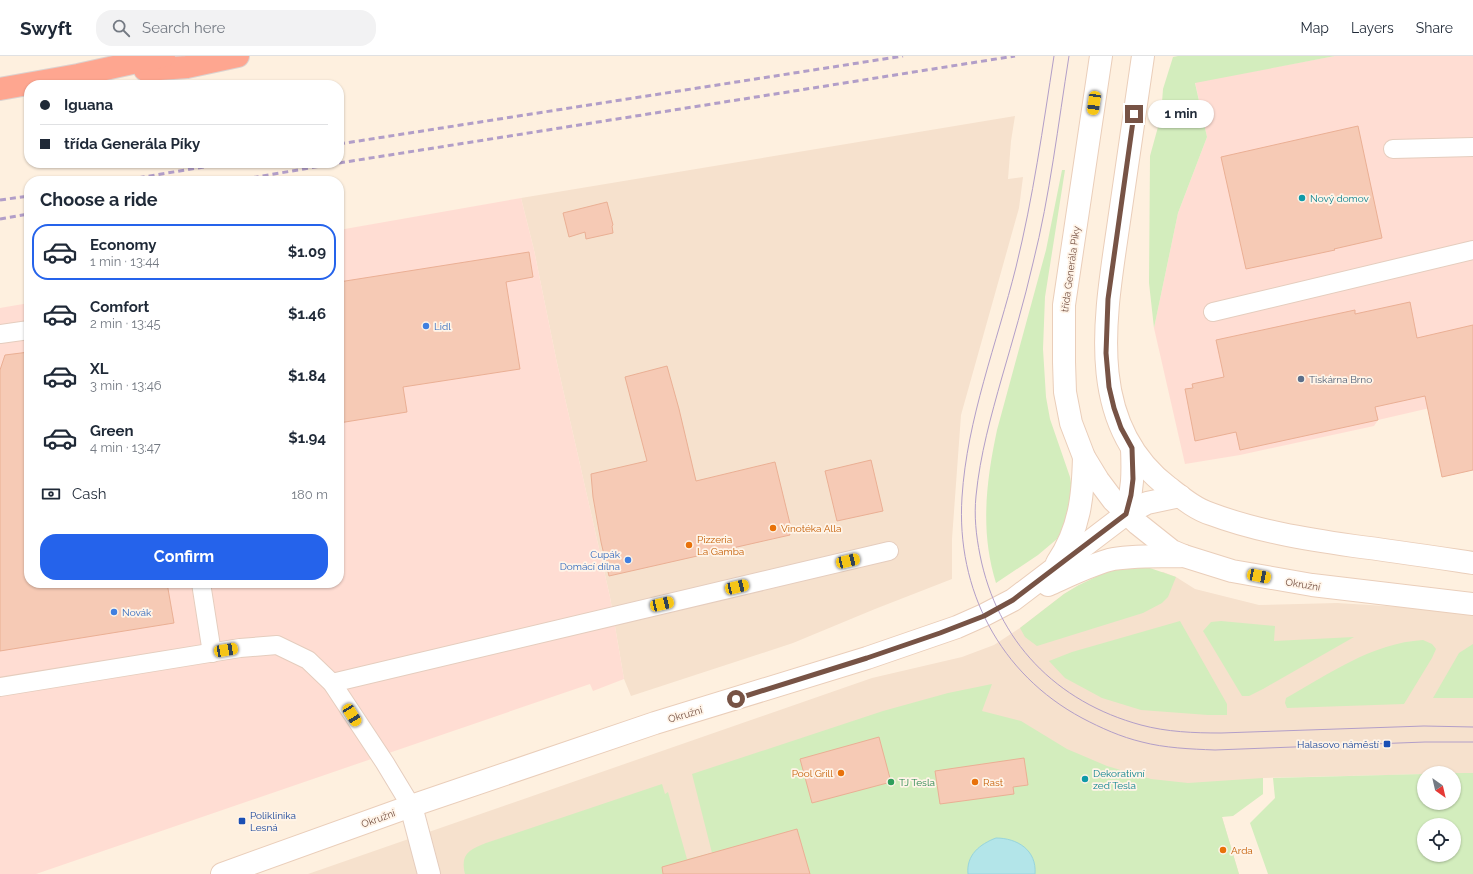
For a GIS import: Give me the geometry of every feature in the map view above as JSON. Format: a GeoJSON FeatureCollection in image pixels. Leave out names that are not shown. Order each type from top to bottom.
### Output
{"type":"FeatureCollection","features":[{"type":"Feature","properties":{"kind":"highway"},"geometry":{"type":"LineString","coordinates":[[50,80],[164,56]]}},
{"type":"Feature","properties":{"kind":"highway"},"geometry":{"type":"LineString","coordinates":[[78,75],[187,66],[238,56]]}},
{"type":"Feature","properties":{"kind":"highway"},"geometry":{"type":"LineString","coordinates":[[0,89],[24,85]]}},
{"type":"Feature","properties":{"kind":"street","name":"třída Generála Píky"},"geometry":{"type":"LineString","coordinates":[[1101,56],[1064,305],[1065,392],[1071,423],[1084,457],[1110,495],[1126,514]]}},
{"type":"Feature","properties":{"kind":"street"},"geometry":{"type":"LineString","coordinates":[[1143,56],[1108,299],[1106,353],[1109,387],[1114,408],[1121,428],[1132,448],[1154,475],[1180,496],[1209,514],[1290,535],[1473,563]]}},
{"type":"Feature","properties":{"kind":"street"},"geometry":{"type":"LineString","coordinates":[[1126,514],[1133,479],[1132,448]]}},
{"type":"Feature","properties":{"kind":"street"},"geometry":{"type":"LineString","coordinates":[[1051,572],[1062,556],[1071,538],[1078,518],[1082,498],[1084,457]]}},
{"type":"Feature","properties":{"kind":"street","name":"Okružní"},"geometry":{"type":"LineString","coordinates":[[222,874],[411,806],[655,723],[867,658],[957,627],[984,616],[1013,600],[1126,514],[1146,503],[1180,496]]}},
{"type":"Feature","properties":{"kind":"street","name":"Okružní"},"geometry":{"type":"LineString","coordinates":[[1126,514],[1172,551],[1232,571],[1312,586],[1473,604]]}},
{"type":"Feature","properties":{"kind":"street"},"geometry":{"type":"LineString","coordinates":[[1013,600],[1085,568],[1111,560],[1124,558],[1184,556]]}},
{"type":"Feature","properties":{"kind":"street"},"geometry":{"type":"LineString","coordinates":[[411,806],[429,874]]}},
{"type":"Feature","properties":{"kind":"lane"},"geometry":{"type":"LineString","coordinates":[[1393,149],[1473,147]]}},
{"type":"Feature","properties":{"kind":"lane"},"geometry":{"type":"LineString","coordinates":[[1213,312],[1473,250]]}},
{"type":"Feature","properties":{"kind":"lane"},"geometry":{"type":"LineString","coordinates":[[0,334],[24,331]]}},
{"type":"Feature","properties":{"kind":"lane"},"geometry":{"type":"LineString","coordinates":[[332,683],[889,551]]}},
{"type":"Feature","properties":{"kind":"lane"},"geometry":{"type":"LineString","coordinates":[[202,588],[212,653]]}},
{"type":"Feature","properties":{"kind":"lane"},"geometry":{"type":"LineString","coordinates":[[0,687],[240,648],[277,645],[308,660],[332,683],[385,763],[411,806]]}},
{"type":"Feature","properties":{"kind":"shaded area"},"geometry":{"type":"Polygon","coordinates":[[[1335,56],[1473,56],[1473,398],[1378,420],[1374,426],[1240,455],[1185,464],[1154,328],[1178,213],[1207,137],[1195,82],[1335,56]]]}},
{"type":"Feature","properties":{"kind":"shaded area"},"geometry":{"type":"Polygon","coordinates":[[[1015,116],[1011,141],[1008,179],[1023,177],[1019,208],[961,415],[952,539],[952,579],[793,643],[631,696],[624,679],[610,597],[557,363],[534,250],[521,198],[1015,116]]]}},
{"type":"Feature","properties":{"kind":"shaded area"},"geometry":{"type":"Polygon","coordinates":[[[521,198],[534,250],[557,363],[610,597],[624,679],[593,691],[590,684],[36,874],[0,874],[0,308],[24,304],[24,588],[344,588],[344,229],[521,198]]]}},
{"type":"Feature","properties":{"kind":"shaded area"},"geometry":{"type":"Polygon","coordinates":[[[1163,572],[1176,577],[1195,589],[1259,605],[1337,603],[1450,610],[1473,615],[1473,773],[1461,773],[1461,766],[1417,766],[1417,774],[1263,778],[1263,794],[1222,817],[1239,874],[308,874],[872,678],[962,657],[994,645],[1020,628],[1064,594],[1079,585],[1163,572]]]}},
{"type":"Feature","properties":{"kind":"green space"},"geometry":{"type":"Polygon","coordinates":[[[1335,56],[1195,83],[1207,137],[1178,213],[1154,328],[1149,283],[1150,156],[1161,116],[1163,89],[1173,57],[1335,56]]]}},
{"type":"Feature","properties":{"kind":"green space"},"geometry":{"type":"Polygon","coordinates":[[[1062,170],[1065,170],[1045,297],[1043,349],[1046,397],[1050,419],[1070,477],[1072,489],[1071,502],[1064,527],[1057,539],[1038,555],[996,583],[991,564],[986,526],[986,507],[993,449],[1046,250],[1062,170]]]}},
{"type":"Feature","properties":{"kind":"green space"},"geometry":{"type":"Polygon","coordinates":[[[1147,567],[1176,577],[1168,597],[1162,603],[1143,613],[1037,646],[1025,637],[1020,628],[1064,594],[1112,569],[1147,567]]]}},
{"type":"Feature","properties":{"kind":"green space"},"geometry":{"type":"Polygon","coordinates":[[[1180,621],[1227,704],[1227,715],[1141,710],[1102,698],[1065,678],[1049,661],[1072,652],[1180,621]]]}},
{"type":"Feature","properties":{"kind":"green space"},"geometry":{"type":"Polygon","coordinates":[[[1221,621],[1275,626],[1274,641],[1354,637],[1263,689],[1249,696],[1242,696],[1203,631],[1211,622],[1221,621]]]}},
{"type":"Feature","properties":{"kind":"green space"},"geometry":{"type":"Polygon","coordinates":[[[1423,640],[1432,644],[1436,649],[1404,704],[1287,708],[1285,703],[1286,698],[1352,661],[1386,647],[1404,642],[1423,640]]]}},
{"type":"Feature","properties":{"kind":"green space"},"geometry":{"type":"Polygon","coordinates":[[[1473,644],[1473,698],[1433,698],[1459,653],[1473,644]]]}},
{"type":"Feature","properties":{"kind":"green space","name":"TJ Tesla"},"geometry":{"type":"Polygon","coordinates":[[[992,684],[982,711],[1021,721],[1067,749],[1107,766],[1151,779],[1188,783],[1263,778],[1263,794],[1233,816],[1222,817],[1239,874],[465,874],[464,862],[467,854],[486,843],[662,784],[665,794],[668,792],[687,859],[712,853],[692,774],[883,711],[948,693],[992,684]]]}},
{"type":"Feature","properties":{"kind":"green space"},"geometry":{"type":"Polygon","coordinates":[[[1461,773],[1473,773],[1473,874],[1268,874],[1250,823],[1275,798],[1273,778],[1417,774],[1417,810],[1461,810],[1461,773]]]}},
{"type":"Feature","properties":{"kind":"water"},"geometry":{"type":"Polygon","coordinates":[[[996,838],[1011,840],[1024,847],[1033,858],[1035,874],[968,874],[969,861],[975,851],[985,843],[996,838]]]}},
{"type":"Feature","properties":{"kind":"building","name":"Nový domov"},"geometry":{"type":"Polygon","coordinates":[[[1358,126],[1382,238],[1334,249],[1335,250],[1246,269],[1221,157],[1358,126]]]}},
{"type":"Feature","properties":{"kind":"building"},"geometry":{"type":"Polygon","coordinates":[[[607,202],[613,225],[613,233],[586,239],[585,232],[569,237],[563,213],[607,202]]]}},
{"type":"Feature","properties":{"kind":"building","name":"Lidl"},"geometry":{"type":"Polygon","coordinates":[[[529,252],[533,277],[506,282],[520,369],[403,387],[407,412],[344,422],[344,281],[529,252]]]}},
{"type":"Feature","properties":{"kind":"building"},"geometry":{"type":"Polygon","coordinates":[[[1410,302],[1417,338],[1473,325],[1473,470],[1442,477],[1425,396],[1375,407],[1378,420],[1240,450],[1236,432],[1195,441],[1185,389],[1193,388],[1192,384],[1224,377],[1216,340],[1355,310],[1355,314],[1410,302]]]}},
{"type":"Feature","properties":{"kind":"building"},"geometry":{"type":"Polygon","coordinates":[[[24,353],[24,588],[168,588],[174,623],[0,651],[0,370],[5,355],[24,353]]]}},
{"type":"Feature","properties":{"kind":"building"},"geometry":{"type":"Polygon","coordinates":[[[667,366],[696,481],[775,462],[792,532],[789,532],[790,535],[609,576],[593,497],[591,474],[647,461],[625,377],[667,366]]]}},
{"type":"Feature","properties":{"kind":"building"},"geometry":{"type":"Polygon","coordinates":[[[871,460],[883,511],[837,521],[825,471],[871,460]]]}},
{"type":"Feature","properties":{"kind":"building"},"geometry":{"type":"Polygon","coordinates":[[[879,737],[891,782],[812,803],[800,759],[879,737]]]}},
{"type":"Feature","properties":{"kind":"building","name":"Rast"},"geometry":{"type":"Polygon","coordinates":[[[1024,758],[1028,785],[1013,787],[1014,794],[940,804],[935,771],[1024,758]]]}},
{"type":"Feature","properties":{"kind":"building"},"geometry":{"type":"Polygon","coordinates":[[[797,829],[810,874],[663,874],[662,867],[797,829]]]}},
{"type":"Feature","properties":{"kind":"tram line"},"geometry":{"type":"LineString","coordinates":[[1054,56],[1028,215],[1016,267],[976,410],[965,468],[962,497],[962,531],[967,565],[976,596],[989,626],[1006,653],[1028,678],[1053,700],[1096,725],[1119,735],[1142,742],[1187,749],[1215,750],[1425,742],[1473,742]]}},
{"type":"Feature","properties":{"kind":"tram line"},"geometry":{"type":"LineString","coordinates":[[1069,56],[1049,186],[1039,237],[1030,278],[990,421],[983,451],[976,496],[976,526],[980,555],[988,586],[1000,615],[1016,641],[1035,664],[1057,684],[1082,701],[1110,715],[1141,725],[1181,732],[1201,733],[1424,726],[1473,727]]}},
{"type":"Feature","properties":{"kind":"railway"},"geometry":{"type":"LineString","coordinates":[[344,143],[903,56]]}},
{"type":"Feature","properties":{"kind":"railway"},"geometry":{"type":"LineString","coordinates":[[344,162],[1015,56]]}},
{"type":"Feature","properties":{"kind":"railway"},"geometry":{"type":"LineString","coordinates":[[149,176],[198,168]]}},
{"type":"Feature","properties":{"kind":"railway"},"geometry":{"type":"LineString","coordinates":[[262,176],[310,168]]}},
{"type":"Feature","properties":{"kind":"railway"},"geometry":{"type":"LineString","coordinates":[[0,200],[24,197]]}},
{"type":"Feature","properties":{"kind":"railway"},"geometry":{"type":"LineString","coordinates":[[0,219],[24,215]]}},
{"type":"Feature","properties":{"kind":"place","name":"Nový domov"},"geometry":{"type":"Point","coordinates":[1302,198]}},
{"type":"Feature","properties":{"kind":"place","name":"Lidl"},"geometry":{"type":"Point","coordinates":[426,326]}},
{"type":"Feature","properties":{"kind":"place","name":"Tiskárna Brno"},"geometry":{"type":"Point","coordinates":[1301,379]}},
{"type":"Feature","properties":{"kind":"place","name":"Vinotéka Alla"},"geometry":{"type":"Point","coordinates":[773,528]}},
{"type":"Feature","properties":{"kind":"place","name":"Pizzeria La Gamba"},"geometry":{"type":"Point","coordinates":[689,545]}},
{"type":"Feature","properties":{"kind":"place","name":"Cupák Domácí dílna"},"geometry":{"type":"Point","coordinates":[628,560]}},
{"type":"Feature","properties":{"kind":"place","name":"Novák"},"geometry":{"type":"Point","coordinates":[114,612]}},
{"type":"Feature","properties":{"kind":"place","name":"Halasovo náměstí"},"geometry":{"type":"Point","coordinates":[1387,744]}},
{"type":"Feature","properties":{"kind":"place","name":"Pool Grill"},"geometry":{"type":"Point","coordinates":[841,773]}},
{"type":"Feature","properties":{"kind":"place","name":"Dekorativní zeď Tesla"},"geometry":{"type":"Point","coordinates":[1085,779]}},
{"type":"Feature","properties":{"kind":"place","name":"TJ Tesla"},"geometry":{"type":"Point","coordinates":[891,782]}},
{"type":"Feature","properties":{"kind":"place","name":"Rast"},"geometry":{"type":"Point","coordinates":[975,782]}},
{"type":"Feature","properties":{"kind":"place","name":"Poliklinika Lesná"},"geometry":{"type":"Point","coordinates":[242,821]}},
{"type":"Feature","properties":{"kind":"place","name":"Arda"},"geometry":{"type":"Point","coordinates":[1223,850]}},
{"type":"Feature","properties":{"kind":"route"},"geometry":{"type":"LineString","coordinates":[[736,699],[867,658],[957,627],[984,616],[1013,600],[1126,514],[1133,479],[1132,448],[1121,428],[1114,408],[1109,387],[1106,353],[1108,299],[1134,114]]}}]}
